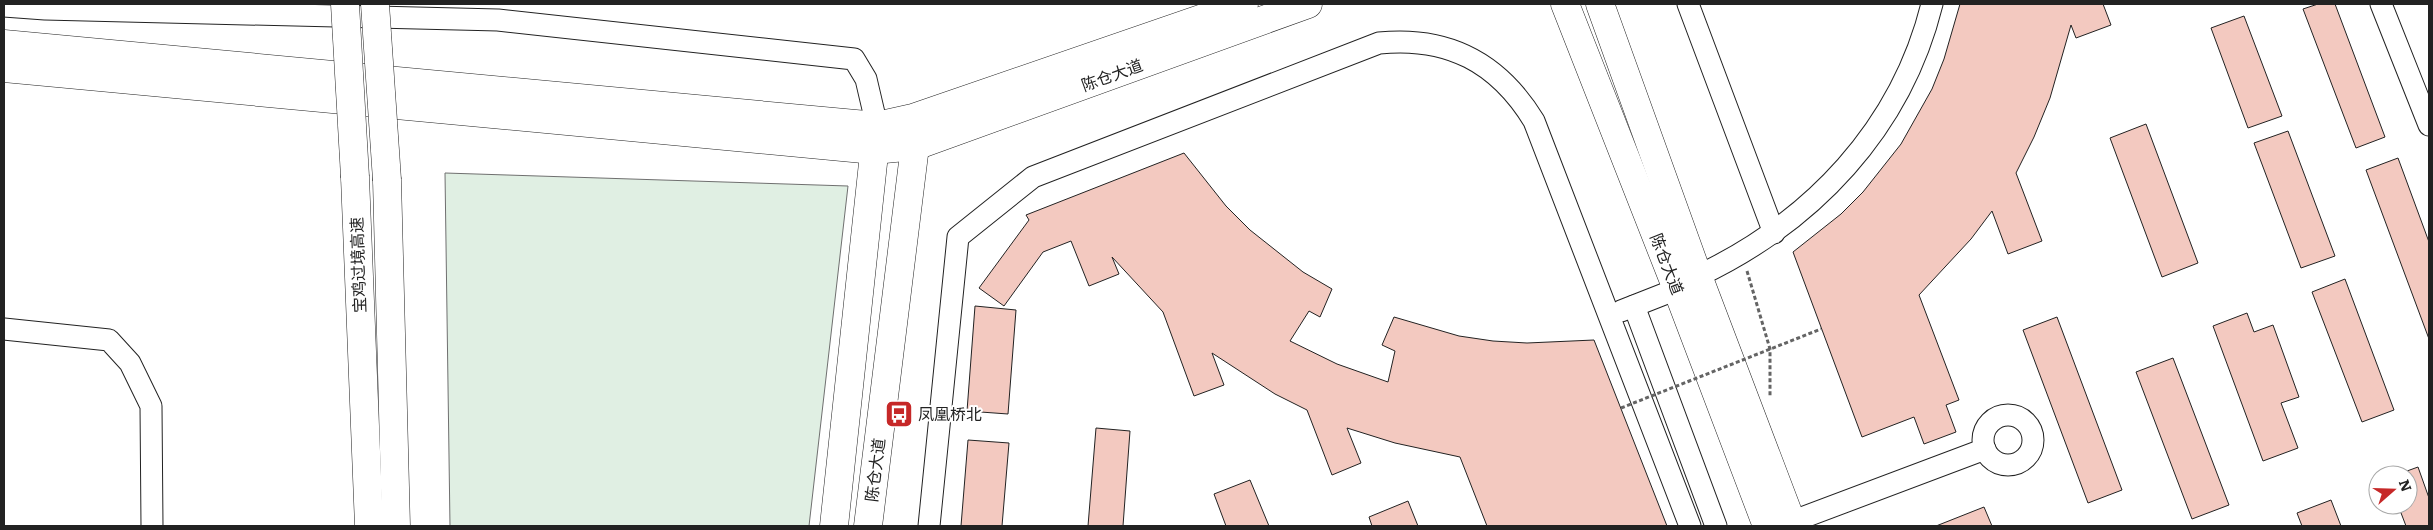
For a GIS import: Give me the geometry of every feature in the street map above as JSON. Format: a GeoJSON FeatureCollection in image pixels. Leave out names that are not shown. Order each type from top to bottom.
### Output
{"type":"FeatureCollection","features":[{"type":"Feature","properties":{"kind":"main road","name":"宝鸡过境高速"},"geometry":{"type":"LineString","coordinates":[[345,4],[355,177],[369,526]]}},
{"type":"Feature","properties":{"kind":"main road","name":"宝鸡过境高速"},"geometry":{"type":"LineString","coordinates":[[375,4],[387,180],[396,526]]}},
{"type":"Feature","properties":{"kind":"main road","name":"陈仓大道"},"geometry":{"type":"LineString","coordinates":[[876,138],[913,118],[1244,4]]}},
{"type":"Feature","properties":{"kind":"main road","name":"陈仓大道"},"geometry":{"type":"LineString","coordinates":[[915,146],[1308,4]]}},
{"type":"Feature","properties":{"kind":"main road","name":"陈仓大道"},"geometry":{"type":"LineString","coordinates":[[1564,4],[1687,282],[1783,525]]}},
{"type":"Feature","properties":{"kind":"main road","name":"陈仓大道"},"geometry":{"type":"LineString","coordinates":[[1600,4],[1687,282]]}},
{"type":"Feature","properties":{"kind":"main road"},"geometry":{"type":"LineString","coordinates":[[4,44],[876,138],[915,146]]}},
{"type":"Feature","properties":{"kind":"main road"},"geometry":{"type":"LineString","coordinates":[[4,68],[876,138]]}},
{"type":"Feature","properties":{"kind":"main road","name":"陈仓大道"},"geometry":{"type":"LineString","coordinates":[[868,526],[915,146],[913,118]]}},
{"type":"Feature","properties":{"kind":"main road"},"geometry":{"type":"LineString","coordinates":[[834,526],[876,138]]}},
{"type":"Feature","properties":{"kind":"street"},"geometry":{"type":"LineString","coordinates":[[1688,4],[1774,233]]}},
{"type":"Feature","properties":{"kind":"street"},"geometry":{"type":"LineString","coordinates":[[1610,315],[1687,282],[1742,254],[1774,233],[1809,205],[1833,182],[1875,131],[1908,72],[1932,4]]}},
{"type":"Feature","properties":{"kind":"street"},"geometry":{"type":"LineString","coordinates":[[2381,4],[2429,125]]}},
{"type":"Feature","properties":{"kind":"street"},"geometry":{"type":"LineString","coordinates":[[4,6],[44,9],[497,12],[854,59],[866,79],[876,138]]}},
{"type":"Feature","properties":{"kind":"street"},"geometry":{"type":"LineString","coordinates":[[929,526],[958,237],[1033,177],[1379,43],[1419,42],[1458,52],[1495,73],[1514,92],[1534,121],[1543,140],[1690,526]]}},
{"type":"Feature","properties":{"kind":"street"},"geometry":{"type":"LineString","coordinates":[[1634,306],[1716,526]]}},
{"type":"Feature","properties":{"kind":"street"},"geometry":{"type":"LineString","coordinates":[[4,329],[110,340],[130,363],[151,406],[152,526]]}},
{"type":"Feature","properties":{"kind":"street"},"geometry":{"type":"LineString","coordinates":[[1783,525],[1984,449]]}},
{"type":"Feature","properties":{"kind":"path"},"geometry":{"type":"LineString","coordinates":[[1742,254],[1770,349],[1770,407]]}},
{"type":"Feature","properties":{"kind":"path"},"geometry":{"type":"LineString","coordinates":[[1621,408],[1822,329]]}},
{"type":"Feature","properties":{"kind":"green space"},"geometry":{"type":"Polygon","coordinates":[[[445,173],[848,186],[809,526],[450,526],[445,173]]]}},
{"type":"Feature","properties":{"kind":"building"},"geometry":{"type":"Polygon","coordinates":[[[1960,4],[2103,4],[2111,25],[2076,38],[2071,25],[2050,98],[2034,137],[2016,173],[2042,241],[2008,254],[1992,211],[1971,239],[1919,295],[1959,400],[1946,405],[1956,432],[1924,444],[1914,417],[1862,437],[1793,252],[1841,214],[1863,192],[1901,144],[1932,89],[1944,59],[1960,4]]]}},
{"type":"Feature","properties":{"kind":"building"},"geometry":{"type":"Polygon","coordinates":[[[2318,4],[2335,4],[2385,137],[2356,148],[2303,9],[2318,4]]]}},
{"type":"Feature","properties":{"kind":"building"},"geometry":{"type":"Polygon","coordinates":[[[2244,16],[2282,116],[2248,128],[2211,28],[2244,16]]]}},
{"type":"Feature","properties":{"kind":"building"},"geometry":{"type":"Polygon","coordinates":[[[2146,124],[2198,263],[2162,277],[2110,138],[2146,124]]]}},
{"type":"Feature","properties":{"kind":"building"},"geometry":{"type":"Polygon","coordinates":[[[2288,131],[2335,256],[2301,268],[2254,143],[2288,131]]]}},
{"type":"Feature","properties":{"kind":"building"},"geometry":{"type":"Polygon","coordinates":[[[1184,153],[1226,206],[1250,230],[1303,272],[1332,289],[1320,317],[1309,311],[1290,341],[1337,364],[1388,382],[1395,351],[1382,345],[1394,317],[1459,336],[1493,341],[1527,343],[1594,340],[1667,526],[1487,526],[1460,457],[1395,443],[1347,428],[1361,463],[1332,475],[1307,410],[1275,394],[1212,353],[1224,385],[1194,396],[1163,312],[1112,257],[1119,274],[1089,286],[1071,241],[1043,252],[1004,306],[979,288],[1029,220],[1026,215],[1184,153]]]}},
{"type":"Feature","properties":{"kind":"building"},"geometry":{"type":"Polygon","coordinates":[[[2398,158],[2429,242],[2429,339],[2366,170],[2398,158]]]}},
{"type":"Feature","properties":{"kind":"building"},"geometry":{"type":"Polygon","coordinates":[[[2345,279],[2394,410],[2362,422],[2312,292],[2345,279]]]}},
{"type":"Feature","properties":{"kind":"building"},"geometry":{"type":"Polygon","coordinates":[[[975,306],[1016,310],[1008,414],[967,411],[975,306]]]}},
{"type":"Feature","properties":{"kind":"building"},"geometry":{"type":"Polygon","coordinates":[[[2247,313],[2254,332],[2273,325],[2299,397],[2281,403],[2298,448],[2263,461],[2213,326],[2247,313]]]}},
{"type":"Feature","properties":{"kind":"building"},"geometry":{"type":"Polygon","coordinates":[[[2057,317],[2122,490],[2088,503],[2023,330],[2057,317]]]}},
{"type":"Feature","properties":{"kind":"building"},"geometry":{"type":"Polygon","coordinates":[[[2173,358],[2229,505],[2192,519],[2136,372],[2173,358]]]}},
{"type":"Feature","properties":{"kind":"building"},"geometry":{"type":"Polygon","coordinates":[[[1096,428],[1130,431],[1123,526],[1088,526],[1096,428]]]}},
{"type":"Feature","properties":{"kind":"building"},"geometry":{"type":"Polygon","coordinates":[[[968,440],[1009,443],[1002,526],[961,526],[968,440]]]}},
{"type":"Feature","properties":{"kind":"building"},"geometry":{"type":"Polygon","coordinates":[[[2418,467],[2429,498],[2429,526],[2406,526],[2402,515],[2418,515],[2418,467]]]}},
{"type":"Feature","properties":{"kind":"building"},"geometry":{"type":"Polygon","coordinates":[[[1250,480],[1269,526],[1226,526],[1214,494],[1250,480]]]}},
{"type":"Feature","properties":{"kind":"building"},"geometry":{"type":"Polygon","coordinates":[[[2331,500],[2341,526],[2302,526],[2297,513],[2331,500]]]}},
{"type":"Feature","properties":{"kind":"building"},"geometry":{"type":"Polygon","coordinates":[[[1408,501],[1418,526],[1372,526],[1369,517],[1408,501]]]}},
{"type":"Feature","properties":{"kind":"building"},"geometry":{"type":"Polygon","coordinates":[[[1984,507],[1992,526],[1936,526],[1984,507]]]}},
{"type":"Feature","properties":{"kind":"place","name":"凤凰桥北"},"geometry":{"type":"Point","coordinates":[899,414]}}]}
